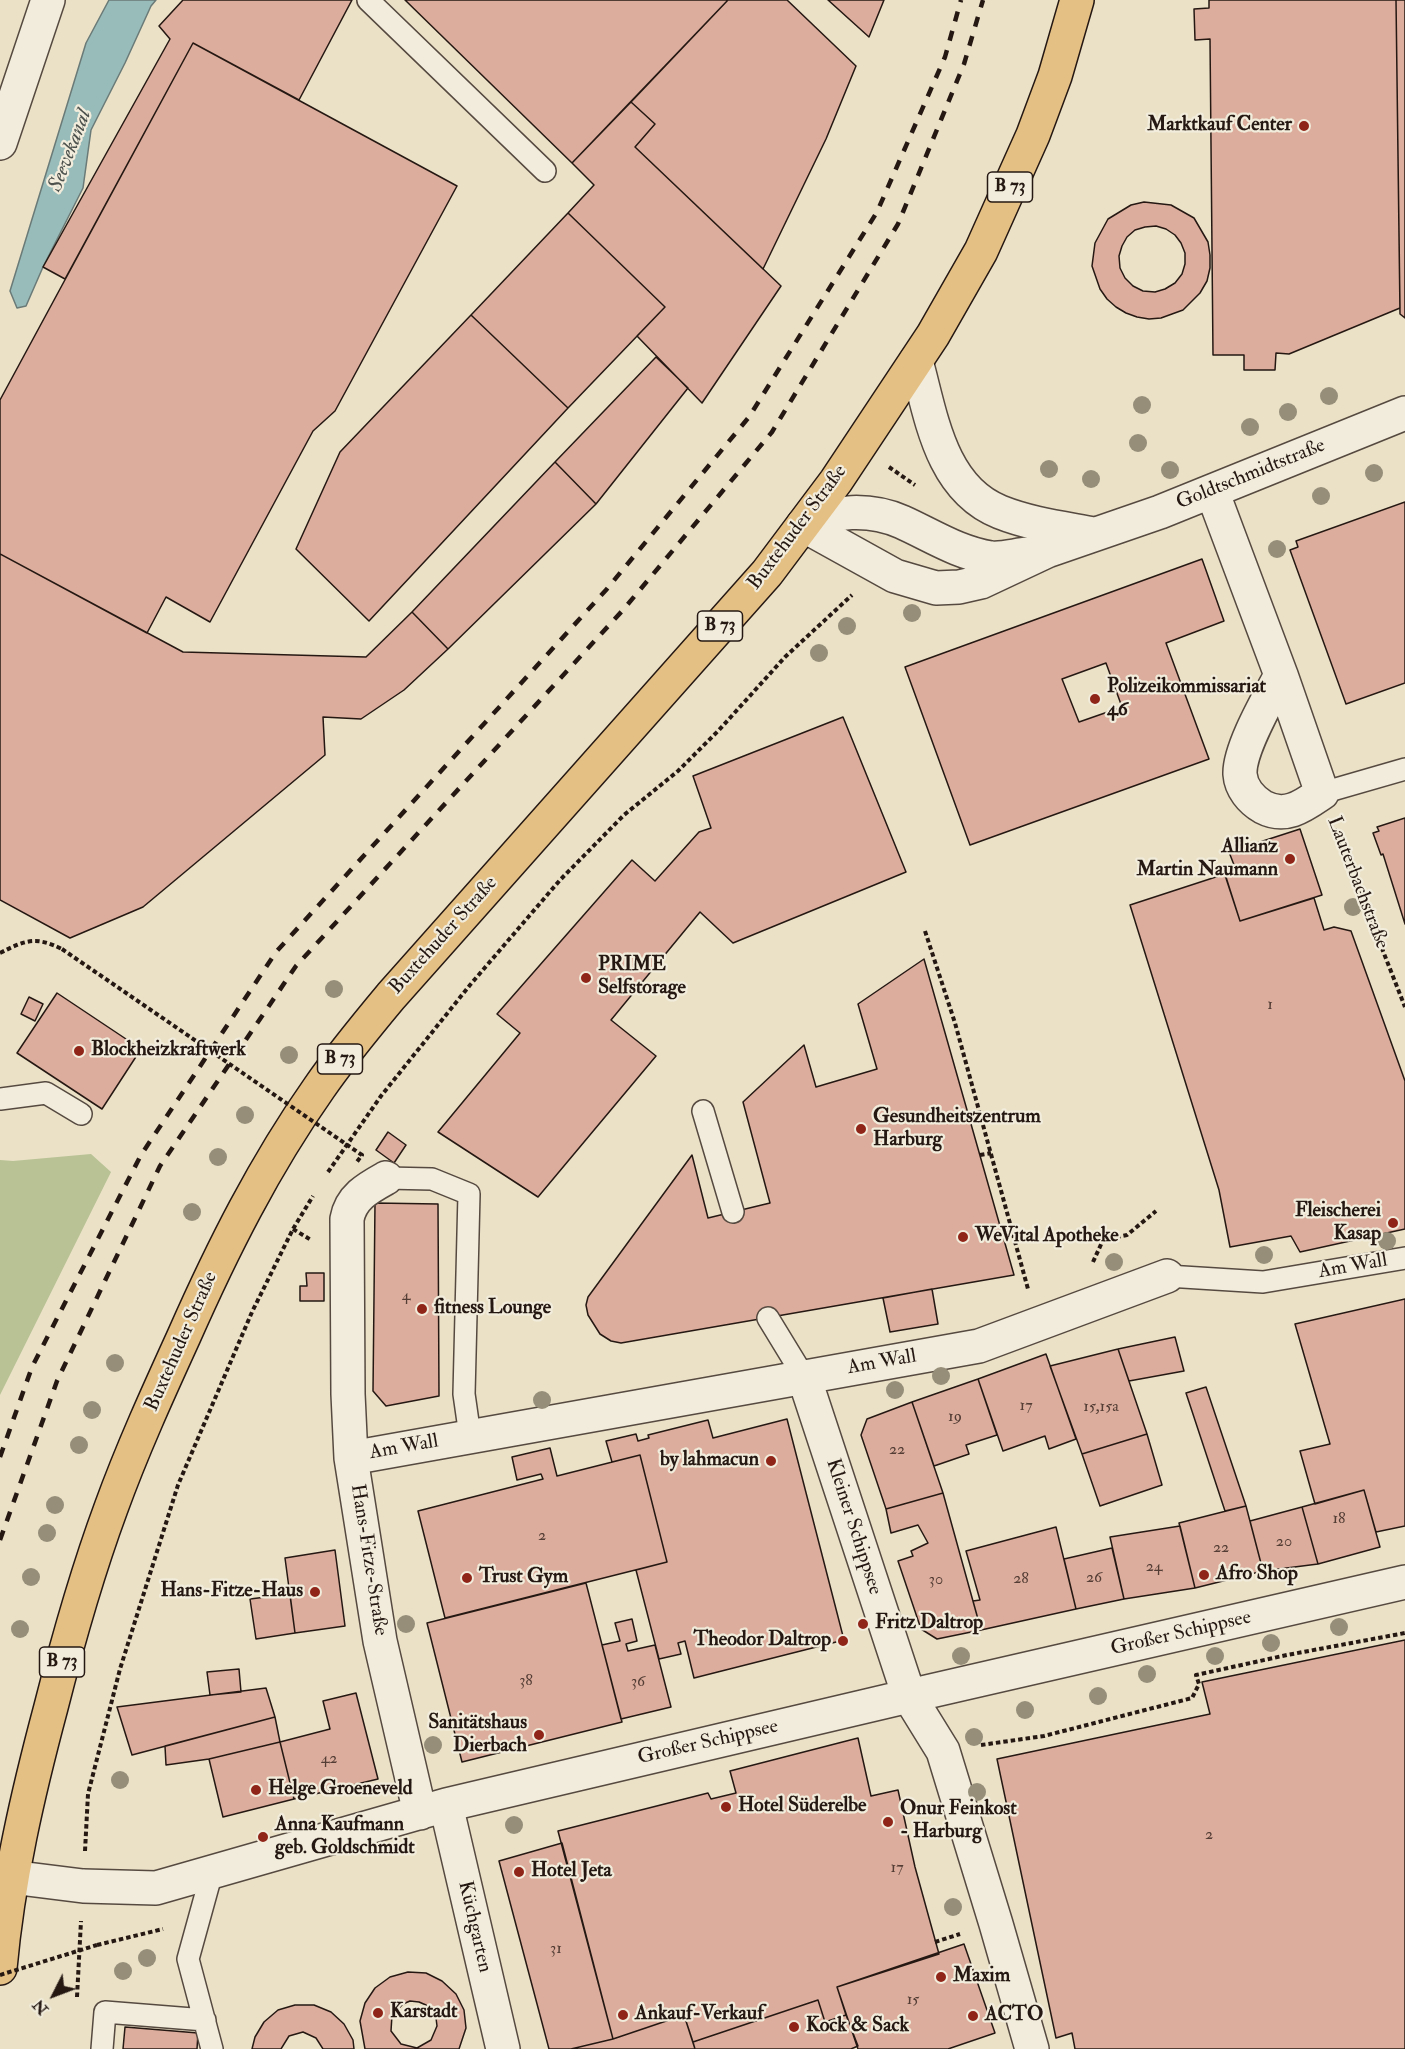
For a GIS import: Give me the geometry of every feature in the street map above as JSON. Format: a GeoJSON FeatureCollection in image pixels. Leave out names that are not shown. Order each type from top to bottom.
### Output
{"type":"FeatureCollection","features":[{"type":"Feature","properties":{"kind":"main road","name":"Buxtehuder Straße"},"geometry":{"type":"LineString","coordinates":[[0,1968],[11,1877],[34,1773],[64,1654],[105,1524],[152,1407],[190,1321],[222,1252],[261,1180],[319,1088],[378,1012],[767,573],[804,525],[916,361],[971,270],[1033,135],[1055,76],[1077,0]]}},
{"type":"Feature","properties":{"kind":"street"},"geometry":{"type":"LineString","coordinates":[[0,143],[48,0]]}},
{"type":"Feature","properties":{"kind":"street"},"geometry":{"type":"LineString","coordinates":[[916,361],[942,451],[956,476],[967,489],[998,511],[1034,523],[1096,535]]}},
{"type":"Feature","properties":{"kind":"street","name":"Goldtschmidtstraße"},"geometry":{"type":"LineString","coordinates":[[804,525],[896,576],[936,588],[959,587],[981,582],[1047,551],[1160,512],[1405,413]]}},
{"type":"Feature","properties":{"kind":"street","name":"Lauterbachstraße"},"geometry":{"type":"LineString","coordinates":[[1212,491],[1281,675],[1322,793],[1301,808],[1287,813],[1272,811],[1251,798],[1243,787],[1240,772],[1244,752],[1261,712],[1281,675]]}},
{"type":"Feature","properties":{"kind":"street","name":"Goldtschmidtstraße"},"geometry":{"type":"LineString","coordinates":[[804,525],[831,514],[868,514],[900,521],[946,544],[984,556],[994,558],[1047,551]]}},
{"type":"Feature","properties":{"kind":"street","name":"Hans-Fitze-Straße"},"geometry":{"type":"LineString","coordinates":[[386,1178],[361,1193],[349,1211],[348,1394],[351,1458],[380,1641],[433,1809]]}},
{"type":"Feature","properties":{"kind":"street","name":"Am Wall"},"geometry":{"type":"LineString","coordinates":[[351,1458],[979,1346],[1167,1276]]}},
{"type":"Feature","properties":{"kind":"street","name":"Kleiner Schippsee"},"geometry":{"type":"LineString","coordinates":[[804,1377],[909,1696],[943,1751],[1032,2049]]}},
{"type":"Feature","properties":{"kind":"street","name":"Großer Schippsee"},"geometry":{"type":"LineString","coordinates":[[11,1877],[83,1886],[156,1888],[433,1809],[1405,1582]]}},
{"type":"Feature","properties":{"kind":"street","name":"Küchgarten"},"geometry":{"type":"LineString","coordinates":[[433,1809],[503,2049]]}},
{"type":"Feature","properties":{"kind":"lane"},"geometry":{"type":"LineString","coordinates":[[368,0],[545,171]]}},
{"type":"Feature","properties":{"kind":"lane"},"geometry":{"type":"LineString","coordinates":[[1322,793],[1405,769]]}},
{"type":"Feature","properties":{"kind":"lane"},"geometry":{"type":"LineString","coordinates":[[0,1099],[46,1093],[81,1114]]}},
{"type":"Feature","properties":{"kind":"lane"},"geometry":{"type":"LineString","coordinates":[[704,1111],[733,1212]]}},
{"type":"Feature","properties":{"kind":"lane"},"geometry":{"type":"LineString","coordinates":[[386,1178],[432,1179],[469,1194],[464,1394],[470,1436]]}},
{"type":"Feature","properties":{"kind":"lane","name":"Am Wall"},"geometry":{"type":"LineString","coordinates":[[1167,1276],[1263,1282],[1405,1258]]}},
{"type":"Feature","properties":{"kind":"lane"},"geometry":{"type":"LineString","coordinates":[[768,1318],[804,1377]]}},
{"type":"Feature","properties":{"kind":"lane"},"geometry":{"type":"LineString","coordinates":[[212,1872],[188,1959],[212,2049]]}},
{"type":"Feature","properties":{"kind":"lane"},"geometry":{"type":"LineString","coordinates":[[102,2049],[105,2012],[205,2020]]}},
{"type":"Feature","properties":{"kind":"path"},"geometry":{"type":"LineString","coordinates":[[898,473],[921,490]]}},
{"type":"Feature","properties":{"kind":"path","name":"Lauterbachstraße"},"geometry":{"type":"LineString","coordinates":[[1322,793],[1405,1007]]}},
{"type":"Feature","properties":{"kind":"path"},"geometry":{"type":"LineString","coordinates":[[925,931],[955,1023],[1038,1324]]}},
{"type":"Feature","properties":{"kind":"path"},"geometry":{"type":"LineString","coordinates":[[0,953],[20,944],[37,940],[44,940],[62,949],[362,1155],[356,1163]]}},
{"type":"Feature","properties":{"kind":"path"},"geometry":{"type":"LineString","coordinates":[[980,1155],[991,1152]]}},
{"type":"Feature","properties":{"kind":"path"},"geometry":{"type":"LineString","coordinates":[[1072,1311],[1103,1240],[1127,1235],[1156,1211]]}},
{"type":"Feature","properties":{"kind":"path"},"geometry":{"type":"LineString","coordinates":[[943,1751],[1044,1736],[1192,1698],[1199,1684],[1196,1675],[1405,1633]]}},
{"type":"Feature","properties":{"kind":"path"},"geometry":{"type":"LineString","coordinates":[[0,1975],[160,1929]]}},
{"type":"Feature","properties":{"kind":"green space"},"geometry":{"type":"Polygon","coordinates":[[[91,1154],[111,1172],[0,1395],[0,1160],[13,1161],[91,1154]]]}},
{"type":"Feature","properties":{"kind":"water","name":"Seevekanal"},"geometry":{"type":"Polygon","coordinates":[[[109,0],[156,0],[91,130],[83,188],[26,306],[17,308],[10,291],[86,43],[109,0]]]}},
{"type":"Feature","properties":{"kind":"building"},"geometry":{"type":"Polygon","coordinates":[[[183,0],[352,0],[299,100],[193,43],[65,279],[43,267],[170,39],[159,26],[183,0]]]}},
{"type":"Feature","properties":{"kind":"building"},"geometry":{"type":"Polygon","coordinates":[[[405,0],[728,0],[572,163],[405,0]]]}},
{"type":"Feature","properties":{"kind":"building"},"geometry":{"type":"Polygon","coordinates":[[[728,0],[787,0],[856,66],[826,139],[763,269],[635,147],[655,124],[631,102],[728,0]]]}},
{"type":"Feature","properties":{"kind":"building"},"geometry":{"type":"Polygon","coordinates":[[[828,0],[884,0],[869,37],[828,0]]]}},
{"type":"Feature","properties":{"kind":"building","name":"Marktkauf Center"},"geometry":{"type":"Polygon","coordinates":[[[1209,0],[1396,0],[1400,308],[1289,354],[1276,353],[1275,370],[1244,370],[1244,355],[1213,355],[1210,39],[1195,40],[1194,9],[1209,8],[1209,0]]]}},
{"type":"Feature","properties":{"kind":"building"},"geometry":{"type":"Polygon","coordinates":[[[1396,0],[1405,0],[1405,318],[1400,314],[1396,0]]]}},
{"type":"Feature","properties":{"kind":"building"},"geometry":{"type":"Polygon","coordinates":[[[193,43],[457,186],[335,411],[313,431],[210,622],[166,597],[147,633],[0,554],[0,400],[193,43]]]}},
{"type":"Feature","properties":{"kind":"building"},"geometry":{"type":"Polygon","coordinates":[[[631,102],[655,124],[635,147],[781,286],[702,403],[637,336],[665,307],[568,213],[594,185],[572,163],[631,102]]]}},
{"type":"Feature","properties":{"kind":"building"},"geometry":{"type":"Polygon","coordinates":[[[1144,202],[1171,205],[1194,218],[1208,242],[1210,268],[1207,281],[1200,293],[1183,310],[1161,318],[1137,317],[1116,307],[1100,289],[1092,266],[1095,243],[1108,219],[1131,205],[1144,202]],[[1156,226],[1135,230],[1122,246],[1119,256],[1120,268],[1125,278],[1133,286],[1143,291],[1155,292],[1165,289],[1175,283],[1182,274],[1185,253],[1175,235],[1156,226]]]}},
{"type":"Feature","properties":{"kind":"building"},"geometry":{"type":"Polygon","coordinates":[[[568,213],[665,307],[568,408],[471,315],[568,213]]]}},
{"type":"Feature","properties":{"kind":"building"},"geometry":{"type":"Polygon","coordinates":[[[471,315],[568,408],[369,621],[296,549],[340,452],[471,315]]]}},
{"type":"Feature","properties":{"kind":"building"},"geometry":{"type":"Polygon","coordinates":[[[656,357],[688,388],[596,504],[555,462],[656,357]]]}},
{"type":"Feature","properties":{"kind":"building"},"geometry":{"type":"Polygon","coordinates":[[[555,462],[596,504],[448,649],[412,612],[555,462]]]}},
{"type":"Feature","properties":{"kind":"building"},"geometry":{"type":"Polygon","coordinates":[[[1405,502],[1405,683],[1346,704],[1290,550],[1298,547],[1296,541],[1405,502]]]}},
{"type":"Feature","properties":{"kind":"building"},"geometry":{"type":"Polygon","coordinates":[[[0,554],[183,652],[366,657],[412,612],[448,649],[404,690],[361,719],[323,717],[325,755],[143,907],[70,938],[0,900],[0,554]]]}},
{"type":"Feature","properties":{"kind":"building"},"geometry":{"type":"Polygon","coordinates":[[[1202,559],[1224,621],[1166,643],[1209,759],[970,845],[905,667],[1202,559]],[[1106,663],[1062,679],[1079,722],[1122,707],[1106,663]]]}},
{"type":"Feature","properties":{"kind":"building","name":"PRIME Selfstorage"},"geometry":{"type":"Polygon","coordinates":[[[843,717],[906,872],[733,943],[700,912],[611,1020],[656,1056],[538,1197],[438,1132],[520,1033],[497,1014],[632,860],[655,881],[699,832],[711,828],[693,776],[843,717]]]}},
{"type":"Feature","properties":{"kind":"building"},"geometry":{"type":"Polygon","coordinates":[[[1405,818],[1405,924],[1383,854],[1381,855],[1373,833],[1379,831],[1377,827],[1405,818]]]}},
{"type":"Feature","properties":{"kind":"building"},"geometry":{"type":"Polygon","coordinates":[[[1300,829],[1322,895],[1240,921],[1223,869],[1234,865],[1229,852],[1300,829]]]}},
{"type":"Feature","properties":{"kind":"building"},"geometry":{"type":"Polygon","coordinates":[[[1225,874],[1240,921],[1314,898],[1324,930],[1334,927],[1351,931],[1405,1081],[1405,1229],[1300,1252],[1291,1236],[1230,1247],[1219,1190],[1130,905],[1225,874]]]}},
{"type":"Feature","properties":{"kind":"building","name":"Gesundheitszentrum Harburg"},"geometry":{"type":"Polygon","coordinates":[[[924,959],[1014,1275],[621,1343],[611,1341],[600,1334],[588,1315],[586,1305],[588,1297],[692,1155],[708,1218],[770,1203],[743,1102],[804,1045],[816,1087],[877,1069],[858,1004],[924,959]]]}},
{"type":"Feature","properties":{"kind":"building","name":"Blockheizkraftwerk"},"geometry":{"type":"Polygon","coordinates":[[[57,993],[141,1049],[102,1109],[17,1053],[57,993]]]}},
{"type":"Feature","properties":{"kind":"building"},"geometry":{"type":"Polygon","coordinates":[[[29,997],[43,1004],[35,1021],[21,1014],[29,997]]]}},
{"type":"Feature","properties":{"kind":"building"},"geometry":{"type":"Polygon","coordinates":[[[388,1132],[406,1145],[394,1163],[376,1150],[388,1132]]]}},
{"type":"Feature","properties":{"kind":"building"},"geometry":{"type":"Polygon","coordinates":[[[375,1203],[438,1204],[439,1396],[386,1406],[373,1391],[375,1203]]]}},
{"type":"Feature","properties":{"kind":"building"},"geometry":{"type":"Polygon","coordinates":[[[306,1273],[324,1273],[324,1301],[300,1301],[300,1286],[307,1286],[306,1273]]]}},
{"type":"Feature","properties":{"kind":"building"},"geometry":{"type":"Polygon","coordinates":[[[932,1289],[938,1324],[890,1332],[883,1298],[932,1289]]]}},
{"type":"Feature","properties":{"kind":"building"},"geometry":{"type":"Polygon","coordinates":[[[1405,1299],[1405,1526],[1376,1532],[1364,1490],[1315,1504],[1300,1451],[1330,1444],[1295,1324],[1405,1299]]]}},
{"type":"Feature","properties":{"kind":"building"},"geometry":{"type":"Polygon","coordinates":[[[1175,1337],[1184,1371],[1129,1381],[1118,1349],[1175,1337]]]}},
{"type":"Feature","properties":{"kind":"building"},"geometry":{"type":"Polygon","coordinates":[[[1118,1349],[1147,1434],[1082,1454],[1050,1366],[1118,1349]]]}},
{"type":"Feature","properties":{"kind":"building"},"geometry":{"type":"Polygon","coordinates":[[[1046,1354],[1076,1439],[1049,1449],[1045,1436],[1003,1451],[978,1379],[1046,1354]]]}},
{"type":"Feature","properties":{"kind":"building"},"geometry":{"type":"Polygon","coordinates":[[[978,1379],[997,1435],[966,1445],[969,1454],[934,1466],[912,1402],[978,1379]]]}},
{"type":"Feature","properties":{"kind":"building"},"geometry":{"type":"Polygon","coordinates":[[[1206,1387],[1246,1506],[1225,1511],[1186,1393],[1206,1387]]]}},
{"type":"Feature","properties":{"kind":"building"},"geometry":{"type":"Polygon","coordinates":[[[912,1402],[943,1493],[886,1509],[861,1435],[867,1419],[912,1402]]]}},
{"type":"Feature","properties":{"kind":"building"},"geometry":{"type":"Polygon","coordinates":[[[787,1419],[844,1640],[694,1678],[685,1641],[678,1643],[681,1654],[659,1659],[636,1570],[667,1562],[640,1455],[612,1462],[606,1441],[636,1434],[638,1441],[649,1438],[648,1435],[708,1420],[713,1438],[787,1419]]]}},
{"type":"Feature","properties":{"kind":"building"},"geometry":{"type":"Polygon","coordinates":[[[1147,1434],[1162,1485],[1100,1506],[1082,1454],[1147,1434]]]}},
{"type":"Feature","properties":{"kind":"building"},"geometry":{"type":"Polygon","coordinates":[[[550,1448],[557,1476],[640,1455],[667,1562],[445,1618],[418,1511],[543,1479],[541,1474],[517,1480],[512,1457],[550,1448]]]}},
{"type":"Feature","properties":{"kind":"building"},"geometry":{"type":"Polygon","coordinates":[[[1364,1490],[1380,1547],[1318,1564],[1302,1507],[1364,1490]]]}},
{"type":"Feature","properties":{"kind":"building"},"geometry":{"type":"Polygon","coordinates":[[[943,1493],[981,1630],[937,1639],[921,1629],[898,1561],[913,1556],[911,1551],[928,1543],[918,1525],[891,1533],[886,1509],[943,1493]]]}},
{"type":"Feature","properties":{"kind":"building"},"geometry":{"type":"Polygon","coordinates":[[[1246,1506],[1263,1571],[1195,1588],[1179,1523],[1246,1506]]]}},
{"type":"Feature","properties":{"kind":"building"},"geometry":{"type":"Polygon","coordinates":[[[1302,1507],[1318,1564],[1263,1571],[1250,1521],[1302,1507]]]}},
{"type":"Feature","properties":{"kind":"building"},"geometry":{"type":"Polygon","coordinates":[[[1180,1526],[1195,1588],[1124,1599],[1110,1537],[1180,1526]]]}},
{"type":"Feature","properties":{"kind":"building"},"geometry":{"type":"Polygon","coordinates":[[[1056,1527],[1076,1609],[981,1630],[973,1601],[980,1600],[966,1551],[1056,1527]]]}},
{"type":"Feature","properties":{"kind":"building"},"geometry":{"type":"Polygon","coordinates":[[[1112,1548],[1124,1599],[1076,1609],[1064,1559],[1112,1548]]]}},
{"type":"Feature","properties":{"kind":"building","name":"Hans-Fitze-Haus"},"geometry":{"type":"Polygon","coordinates":[[[335,1550],[345,1626],[295,1633],[285,1558],[335,1550]]]}},
{"type":"Feature","properties":{"kind":"building"},"geometry":{"type":"Polygon","coordinates":[[[586,1583],[622,1722],[462,1762],[427,1623],[586,1583]]]}},
{"type":"Feature","properties":{"kind":"building"},"geometry":{"type":"Polygon","coordinates":[[[290,1594],[295,1633],[256,1639],[250,1599],[290,1594]]]}},
{"type":"Feature","properties":{"kind":"building"},"geometry":{"type":"Polygon","coordinates":[[[632,1619],[637,1641],[626,1644],[628,1651],[655,1645],[671,1707],[621,1719],[602,1645],[620,1641],[615,1623],[632,1619]]]}},
{"type":"Feature","properties":{"kind":"building"},"geometry":{"type":"Polygon","coordinates":[[[1405,1640],[1405,2049],[1075,2049],[1072,2033],[1056,2038],[997,1759],[1210,1714],[1202,1682],[1405,1640]]]}},
{"type":"Feature","properties":{"kind":"building"},"geometry":{"type":"Polygon","coordinates":[[[239,1669],[241,1692],[210,1695],[207,1672],[239,1669]]]}},
{"type":"Feature","properties":{"kind":"building"},"geometry":{"type":"Polygon","coordinates":[[[266,1688],[275,1717],[132,1755],[117,1707],[266,1688]]]}},
{"type":"Feature","properties":{"kind":"building"},"geometry":{"type":"Polygon","coordinates":[[[356,1693],[378,1779],[294,1799],[280,1742],[330,1729],[323,1701],[356,1693]]]}},
{"type":"Feature","properties":{"kind":"building"},"geometry":{"type":"Polygon","coordinates":[[[275,1717],[280,1742],[209,1759],[166,1765],[165,1746],[275,1717]]]}},
{"type":"Feature","properties":{"kind":"building"},"geometry":{"type":"Polygon","coordinates":[[[858,1738],[871,1796],[898,1790],[915,1867],[939,1954],[837,1987],[846,2015],[825,2022],[818,2000],[693,2042],[684,2015],[613,2039],[558,1831],[708,1793],[711,1799],[736,1793],[730,1771],[858,1738]]]}},
{"type":"Feature","properties":{"kind":"building"},"geometry":{"type":"Polygon","coordinates":[[[280,1742],[294,1799],[223,1817],[209,1759],[280,1742]]]}},
{"type":"Feature","properties":{"kind":"building"},"geometry":{"type":"Polygon","coordinates":[[[562,1843],[613,2039],[571,2049],[549,2049],[499,1861],[562,1843]]]}},
{"type":"Feature","properties":{"kind":"building"},"geometry":{"type":"Polygon","coordinates":[[[964,1944],[995,2033],[948,2049],[858,2049],[837,1987],[964,1944]]]}},
{"type":"Feature","properties":{"kind":"building","name":"Karstadt"},"geometry":{"type":"Polygon","coordinates":[[[408,1972],[426,1973],[442,1981],[456,1994],[464,2010],[466,2028],[459,2049],[365,2049],[360,2021],[365,2003],[375,1988],[390,1977],[408,1972]],[[410,2001],[403,2004],[392,2015],[391,2031],[401,2044],[417,2048],[431,2040],[437,2026],[436,2018],[426,2005],[410,2001]]]}},
{"type":"Feature","properties":{"kind":"building","name":"Kock & Sack"},"geometry":{"type":"Polygon","coordinates":[[[818,2000],[825,2022],[846,2015],[858,2046],[851,2049],[695,2049],[693,2042],[818,2000]]]}},
{"type":"Feature","properties":{"kind":"building","name":"Karstadt"},"geometry":{"type":"Polygon","coordinates":[[[295,2005],[314,2005],[331,2012],[344,2024],[353,2040],[354,2049],[323,2049],[316,2038],[303,2032],[289,2036],[281,2049],[252,2049],[255,2037],[264,2022],[278,2010],[295,2005]]]}},
{"type":"Feature","properties":{"kind":"building"},"geometry":{"type":"Polygon","coordinates":[[[684,2015],[695,2049],[571,2049],[613,2039],[684,2015]]]}},
{"type":"Feature","properties":{"kind":"building"},"geometry":{"type":"Polygon","coordinates":[[[125,2027],[198,2033],[197,2049],[123,2049],[125,2027]]]}},
{"type":"Feature","properties":{"kind":"railway"},"geometry":{"type":"LineString","coordinates":[[0,1457],[32,1367],[141,1155],[276,952],[606,590],[749,417],[877,212],[945,57],[961,0]]}},
{"type":"Feature","properties":{"kind":"railway"},"geometry":{"type":"LineString","coordinates":[[0,1540],[57,1381],[160,1166],[296,966],[623,610],[772,432],[898,224],[964,64],[983,0]]}},
{"type":"Feature","properties":{"kind":"place","name":"Marktkauf Center"},"geometry":{"type":"Point","coordinates":[1304,126]}},
{"type":"Feature","properties":{"kind":"place","name":"Polizeikommissariat 46"},"geometry":{"type":"Point","coordinates":[1095,699]}},
{"type":"Feature","properties":{"kind":"place","name":"Allianz Martin Naumann"},"geometry":{"type":"Point","coordinates":[1290,859]}},
{"type":"Feature","properties":{"kind":"place","name":"PRIME Selfstorage"},"geometry":{"type":"Point","coordinates":[586,978]}},
{"type":"Feature","properties":{"kind":"place","name":"Blockheizkraftwerk"},"geometry":{"type":"Point","coordinates":[79,1051]}},
{"type":"Feature","properties":{"kind":"place","name":"Gesundheitszentrum Harburg"},"geometry":{"type":"Point","coordinates":[861,1129]}},
{"type":"Feature","properties":{"kind":"place","name":"Fleischerei Kasap"},"geometry":{"type":"Point","coordinates":[1393,1223]}},
{"type":"Feature","properties":{"kind":"place","name":"WeVital Apotheke"},"geometry":{"type":"Point","coordinates":[963,1237]}},
{"type":"Feature","properties":{"kind":"place","name":"fitness Lounge"},"geometry":{"type":"Point","coordinates":[422,1309]}},
{"type":"Feature","properties":{"kind":"place","name":"by lahmacun"},"geometry":{"type":"Point","coordinates":[771,1461]}},
{"type":"Feature","properties":{"kind":"place","name":"Afro Shop"},"geometry":{"type":"Point","coordinates":[1204,1575]}},
{"type":"Feature","properties":{"kind":"place","name":"Trust Gym"},"geometry":{"type":"Point","coordinates":[467,1578]}},
{"type":"Feature","properties":{"kind":"place","name":"Hans-Fitze-Haus"},"geometry":{"type":"Point","coordinates":[315,1592]}},
{"type":"Feature","properties":{"kind":"place","name":"Fritz Daltrop"},"geometry":{"type":"Point","coordinates":[863,1624]}},
{"type":"Feature","properties":{"kind":"place","name":"Theodor Daltrop"},"geometry":{"type":"Point","coordinates":[843,1641]}},
{"type":"Feature","properties":{"kind":"place","name":"Sanitätshaus Dierbach"},"geometry":{"type":"Point","coordinates":[539,1735]}},
{"type":"Feature","properties":{"kind":"place","name":"Helge Groeneveld"},"geometry":{"type":"Point","coordinates":[256,1790]}},
{"type":"Feature","properties":{"kind":"place","name":"Hotel Süderelbe"},"geometry":{"type":"Point","coordinates":[726,1807]}},
{"type":"Feature","properties":{"kind":"place","name":"Onur Feinkost - Harburg"},"geometry":{"type":"Point","coordinates":[888,1822]}},
{"type":"Feature","properties":{"kind":"place","name":"Anna Kaufmann geb. Goldschmidt"},"geometry":{"type":"Point","coordinates":[263,1837]}},
{"type":"Feature","properties":{"kind":"place","name":"Hotel Jeta"},"geometry":{"type":"Point","coordinates":[519,1872]}},
{"type":"Feature","properties":{"kind":"place","name":"Maxim"},"geometry":{"type":"Point","coordinates":[941,1977]}},
{"type":"Feature","properties":{"kind":"place","name":"Karstadt"},"geometry":{"type":"Point","coordinates":[378,2013]}},
{"type":"Feature","properties":{"kind":"place","name":"Ankauf-Verkauf"},"geometry":{"type":"Point","coordinates":[623,2015]}},
{"type":"Feature","properties":{"kind":"place","name":"ACTO"},"geometry":{"type":"Point","coordinates":[973,2016]}},
{"type":"Feature","properties":{"kind":"place","name":"Kock & Sack"},"geometry":{"type":"Point","coordinates":[794,2027]}}]}
